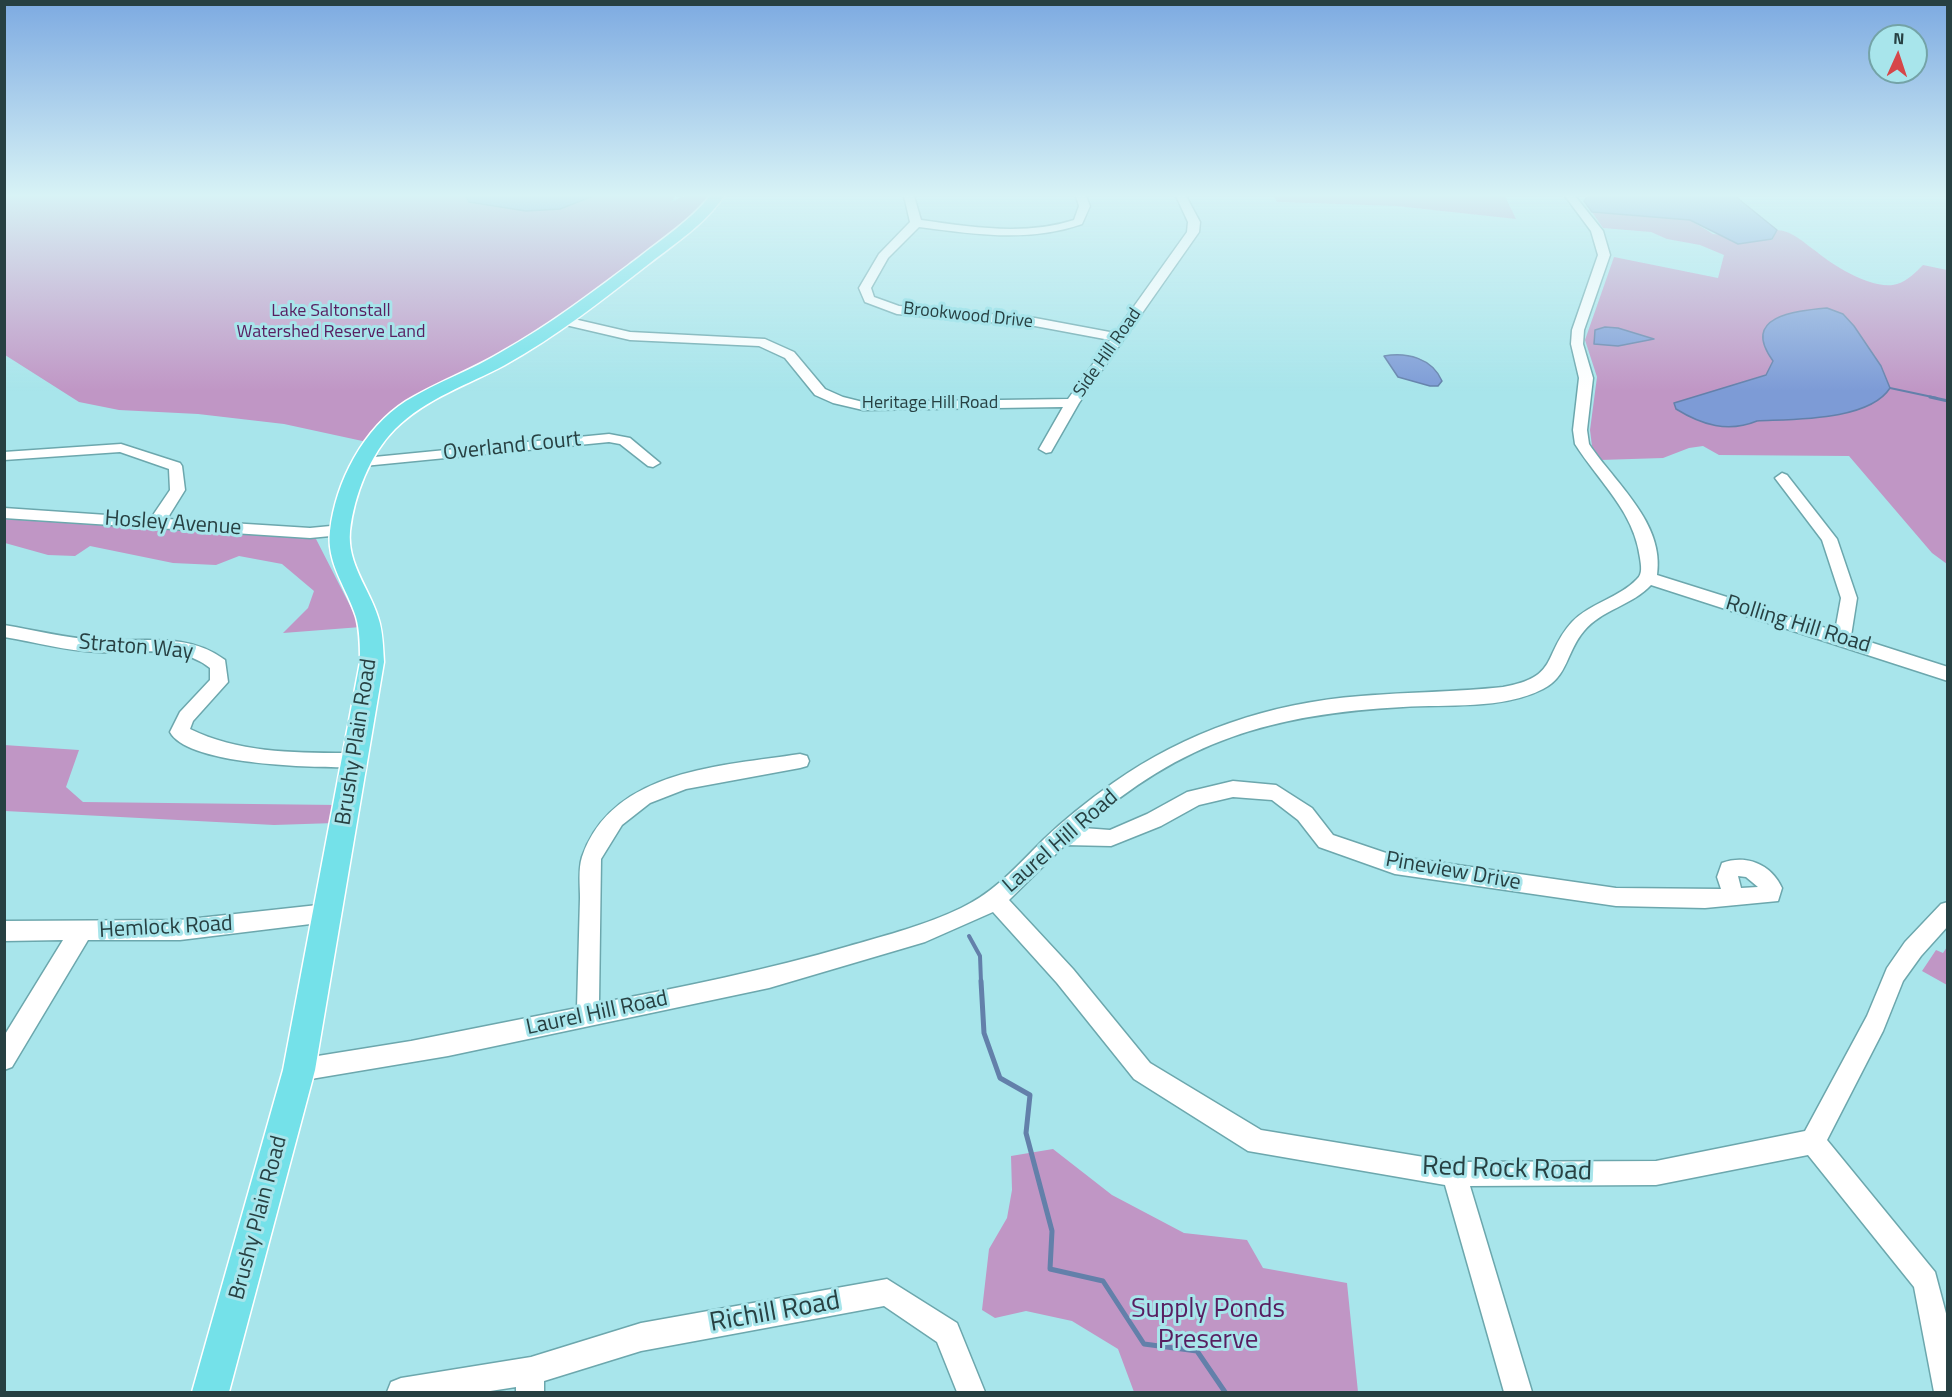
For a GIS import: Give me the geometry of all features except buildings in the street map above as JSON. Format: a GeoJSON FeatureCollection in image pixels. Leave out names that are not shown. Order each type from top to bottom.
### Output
{"type":"FeatureCollection","features":[{"type":"Feature","properties":{"kind":"main road","name":"Brushy Plain Road"},"geometry":{"type":"LineString","coordinates":[[210,1392],[299,1070],[372,662],[372,642],[367,617],[342,563],[340,530],[346,504],[364,462],[379,436],[399,416],[501,360],[642,261]]}},
{"type":"Feature","properties":{"kind":"street","name":"Brookwood Drive"},"geometry":{"type":"LineString","coordinates":[[880,261],[865,288],[869,299],[897,310],[1035,322],[1119,338]]}},
{"type":"Feature","properties":{"kind":"street","name":"Side Hill Road"},"geometry":{"type":"LineString","coordinates":[[1046,449],[1072,404],[1173,261]]}},
{"type":"Feature","properties":{"kind":"street"},"geometry":{"type":"LineString","coordinates":[[1602,261],[1578,330],[1577,344],[1586,378],[1580,430],[1582,444],[1635,512],[1648,547],[1650,566],[1647,578]]}},
{"type":"Feature","properties":{"kind":"street","name":"Heritage Hill Road"},"geometry":{"type":"LineString","coordinates":[[561,320],[630,336],[760,342],[775,346],[791,354],[816,389],[839,401],[863,406],[1072,404]]}},
{"type":"Feature","properties":{"kind":"street","name":"Overland Court"},"geometry":{"type":"LineString","coordinates":[[364,462],[609,438],[625,441],[653,463]]}},
{"type":"Feature","properties":{"kind":"street"},"geometry":{"type":"LineString","coordinates":[[4,456],[114,447],[136,451],[175,466],[180,477],[180,488],[154,524]]}},
{"type":"Feature","properties":{"kind":"street"},"geometry":{"type":"LineString","coordinates":[[1782,478],[1829,539],[1849,598],[1842,638]]}},
{"type":"Feature","properties":{"kind":"street","name":"Hosley Avenue"},"geometry":{"type":"LineString","coordinates":[[4,513],[310,532],[340,530]]}},
{"type":"Feature","properties":{"kind":"street","name":"Rolling Hill Road"},"geometry":{"type":"LineString","coordinates":[[1647,578],[1842,638],[1947,675]]}},
{"type":"Feature","properties":{"kind":"street","name":"Laurel Hill Road"},"geometry":{"type":"LineString","coordinates":[[299,1070],[406,1052],[735,987],[826,963],[920,934],[967,915],[995,899],[1022,876],[1060,836],[1100,802],[1197,742],[1267,716],[1332,705],[1499,694],[1537,684],[1561,664],[1576,628],[1601,608],[1639,586],[1647,578]]}},
{"type":"Feature","properties":{"kind":"street","name":"Straton Way"},"geometry":{"type":"LineString","coordinates":[[4,631],[96,646],[186,648],[210,656],[219,665],[219,682],[186,717],[179,732],[195,741],[268,759],[356,760]]}},
{"type":"Feature","properties":{"kind":"street"},"geometry":{"type":"LineString","coordinates":[[588,1016],[591,859],[601,839],[624,810],[650,794],[678,784],[800,761]]}},
{"type":"Feature","properties":{"kind":"street","name":"Pineview Drive"},"geometry":{"type":"LineString","coordinates":[[1060,836],[1111,838],[1154,820],[1194,798],[1233,789],[1276,793],[1305,814],[1326,841],[1395,865],[1616,897],[1734,898]]}},
{"type":"Feature","properties":{"kind":"street","name":"Red Rock Road"},"geometry":{"type":"LineString","coordinates":[[995,899],[1065,976],[1142,1071],[1257,1143],[1454,1174],[1656,1173],[1813,1142]]}},
{"type":"Feature","properties":{"kind":"street"},"geometry":{"type":"LineString","coordinates":[[1947,911],[1913,949],[1895,975],[1875,1023],[1813,1142],[1926,1281],[1947,1392]]}},
{"type":"Feature","properties":{"kind":"street","name":"Hemlock Road"},"geometry":{"type":"LineString","coordinates":[[4,931],[180,930],[327,913]]}},
{"type":"Feature","properties":{"kind":"street"},"geometry":{"type":"LineString","coordinates":[[4,1059],[49,981],[81,932]]}},
{"type":"Feature","properties":{"kind":"street"},"geometry":{"type":"LineString","coordinates":[[1454,1174],[1518,1392]]}},
{"type":"Feature","properties":{"kind":"street","name":"Richill Road"},"geometry":{"type":"LineString","coordinates":[[401,1392],[531,1382],[641,1337],[887,1292],[947,1334],[971,1392]]}},
{"type":"Feature","properties":{"kind":"green space","name":"Lake Saltonstall Watershed Reserve Land"},"geometry":{"type":"Polygon","coordinates":[[[4,261],[636,261],[599,290],[367,442],[284,424],[198,414],[119,410],[79,402],[5,355],[4,261]]]}},
{"type":"Feature","properties":{"kind":"green space"},"geometry":{"type":"Polygon","coordinates":[[[1613,261],[1635,261],[1718,278],[1722,261],[1829,261],[1866,281],[1888,285],[1901,283],[1923,265],[1947,270],[1947,564],[1932,553],[1849,456],[1719,455],[1703,446],[1689,448],[1663,458],[1600,460],[1592,446],[1590,430],[1597,377],[1585,340],[1613,261]]]}},
{"type":"Feature","properties":{"kind":"green space"},"geometry":{"type":"Polygon","coordinates":[[[4,519],[316,539],[361,627],[283,633],[308,608],[314,591],[282,564],[239,556],[216,565],[173,563],[90,546],[75,556],[48,555],[5,543],[4,519]]]}},
{"type":"Feature","properties":{"kind":"green space"},"geometry":{"type":"Polygon","coordinates":[[[4,745],[79,750],[66,787],[83,802],[338,805],[335,823],[274,825],[5,811],[4,745]]]}},
{"type":"Feature","properties":{"kind":"green space"},"geometry":{"type":"Polygon","coordinates":[[[1947,947],[1947,985],[1922,971],[1936,950],[1943,953],[1947,947]]]}},
{"type":"Feature","properties":{"kind":"green space","name":"Supply Ponds Preserve"},"geometry":{"type":"Polygon","coordinates":[[[1053,1149],[1112,1195],[1184,1233],[1247,1240],[1263,1268],[1347,1283],[1358,1392],[1134,1392],[1118,1349],[1072,1321],[1026,1311],[995,1318],[982,1310],[989,1249],[1007,1218],[1012,1190],[1011,1156],[1053,1149]]]}},
{"type":"Feature","properties":{"kind":"water"},"geometry":{"type":"Polygon","coordinates":[[[1827,308],[1843,314],[1854,326],[1881,366],[1890,388],[1880,399],[1865,407],[1829,416],[1757,421],[1746,425],[1725,427],[1705,423],[1676,409],[1674,403],[1766,375],[1773,361],[1765,346],[1763,334],[1767,325],[1787,314],[1827,308]]]}},
{"type":"Feature","properties":{"kind":"water"},"geometry":{"type":"Polygon","coordinates":[[[1605,327],[1618,328],[1654,339],[1618,346],[1594,344],[1595,330],[1605,327]]]}},
{"type":"Feature","properties":{"kind":"water"},"geometry":{"type":"Polygon","coordinates":[[[1401,355],[1418,358],[1432,367],[1442,381],[1438,386],[1430,386],[1398,377],[1384,356],[1401,355]]]}},
{"type":"Feature","properties":{"kind":"waterway"},"geometry":{"type":"LineString","coordinates":[[1890,388],[1937,398]]}},
{"type":"Feature","properties":{"kind":"waterway"},"geometry":{"type":"LineString","coordinates":[[1930,397],[1948,401]]}},
{"type":"Feature","properties":{"kind":"waterway"},"geometry":{"type":"LineString","coordinates":[[969,936],[980,956],[981,982]]}},
{"type":"Feature","properties":{"kind":"waterway"},"geometry":{"type":"LineString","coordinates":[[981,981],[984,1033],[1000,1078],[1030,1095],[1026,1133],[1052,1231],[1050,1269],[1103,1281],[1144,1344],[1197,1351],[1225,1392]]}}]}
